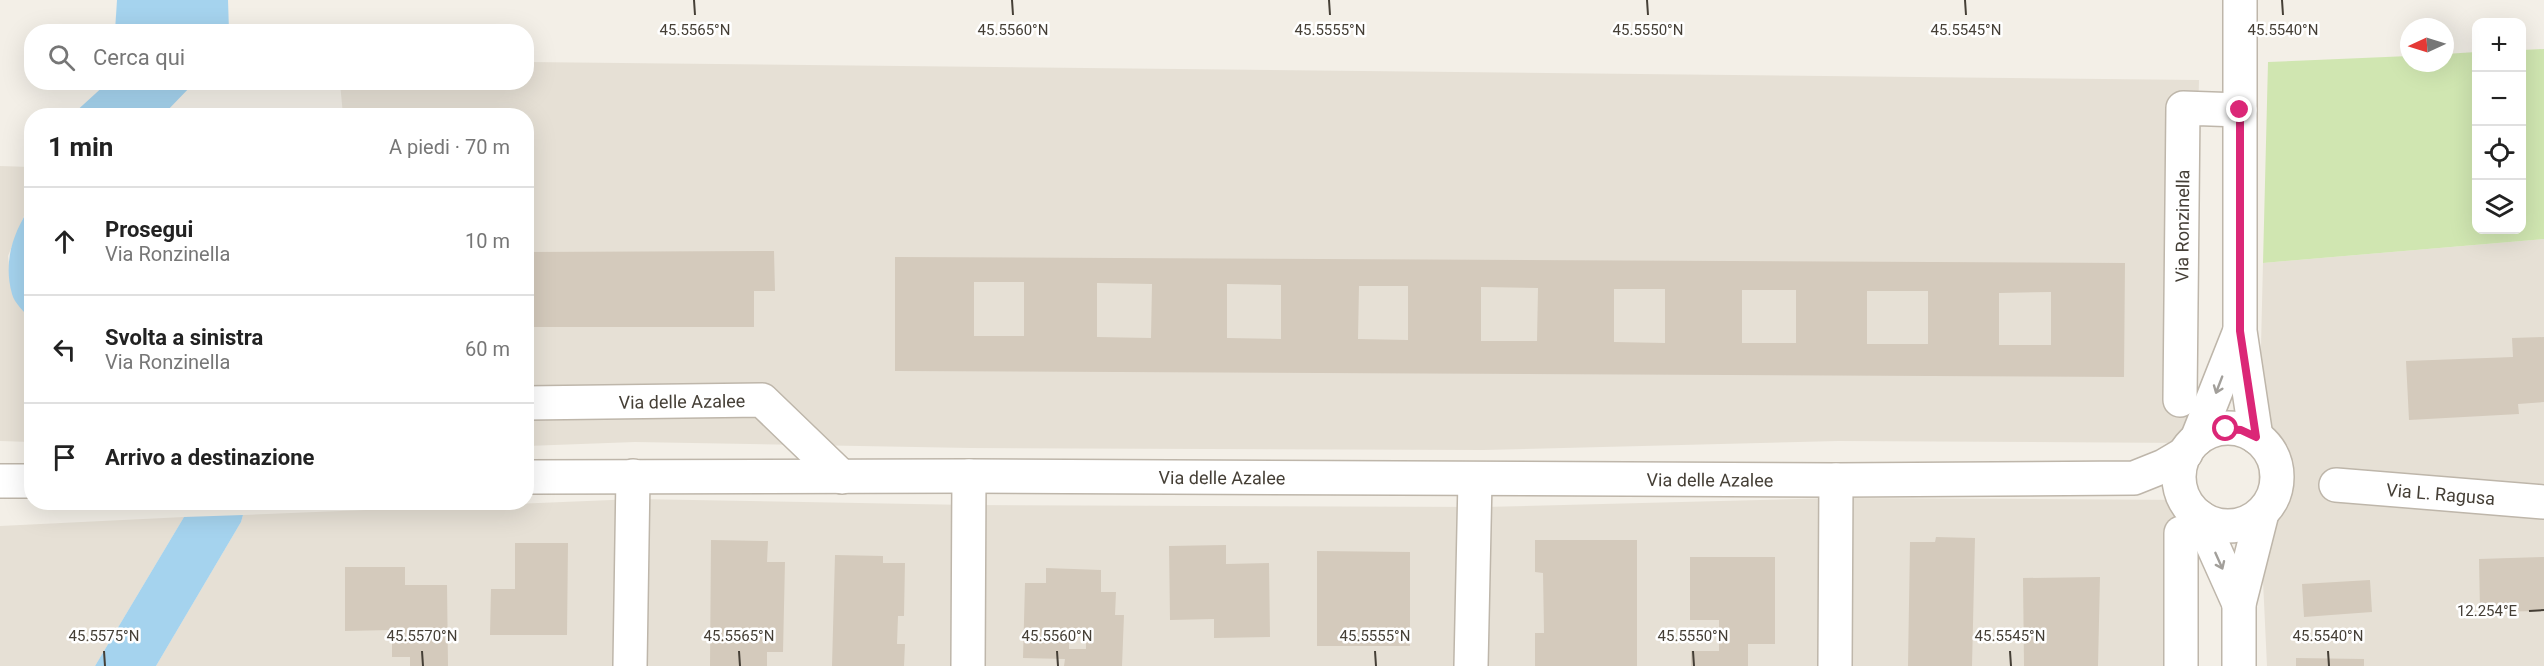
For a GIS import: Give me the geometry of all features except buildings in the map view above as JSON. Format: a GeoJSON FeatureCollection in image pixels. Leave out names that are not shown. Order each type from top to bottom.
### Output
{"type":"FeatureCollection","features":[{"type":"Feature","properties":{"kind":"street"},"geometry":{"type":"LineString","coordinates":[[2240,0],[2240,331],[2256,437]]}},
{"type":"Feature","properties":{"kind":"street","name":"Via Ronzinella"},"geometry":{"type":"LineString","coordinates":[[2180,400],[2183,108],[2240,110]]}},
{"type":"Feature","properties":{"kind":"street"},"geometry":{"type":"LineString","coordinates":[[2239,604],[2189,518],[2179,479],[2240,331]]}},
{"type":"Feature","properties":{"kind":"street","name":"Via delle Azalee"},"geometry":{"type":"LineString","coordinates":[[534,403],[762,400],[842,477]]}},
{"type":"Feature","properties":{"kind":"street"},"geometry":{"type":"LineString","coordinates":[[2189,518],[2215,525],[2232,526],[2248,522],[2262,513],[2271,502],[2277,473],[2267,447],[2256,437],[2241,430],[2226,429],[2211,432],[2192,446]]}},
{"type":"Feature","properties":{"kind":"street","name":"Via delle Azalee"},"geometry":{"type":"LineString","coordinates":[[534,477],[969,476],[1475,480],[2134,478],[2164,466],[2192,446]]}},
{"type":"Feature","properties":{"kind":"street"},"geometry":{"type":"LineString","coordinates":[[630,666],[633,476]]}},
{"type":"Feature","properties":{"kind":"street"},"geometry":{"type":"LineString","coordinates":[[969,476],[969,666]]}},
{"type":"Feature","properties":{"kind":"street","name":"Via delle Azalee"},"geometry":{"type":"LineString","coordinates":[[2134,478],[2162,489],[2189,518]]}},
{"type":"Feature","properties":{"kind":"street"},"geometry":{"type":"LineString","coordinates":[[1471,666],[1475,480]]}},
{"type":"Feature","properties":{"kind":"street"},"geometry":{"type":"LineString","coordinates":[[1834,666],[1836,480]]}},
{"type":"Feature","properties":{"kind":"street"},"geometry":{"type":"LineString","coordinates":[[0,481],[24,481]]}},
{"type":"Feature","properties":{"kind":"street","name":"Via L. Ragusa"},"geometry":{"type":"LineString","coordinates":[[2336,485],[2544,502]]}},
{"type":"Feature","properties":{"kind":"street"},"geometry":{"type":"LineString","coordinates":[[2239,666],[2239,604],[2262,513]]}},
{"type":"Feature","properties":{"kind":"street"},"geometry":{"type":"LineString","coordinates":[[2181,666],[2189,518]]}},
{"type":"Feature","properties":{"kind":"shaded area"},"geometry":{"type":"Polygon","coordinates":[[[534,62],[2199,80],[2190,443],[1838,441],[1483,450],[971,448],[635,442],[534,446],[534,108],[342,108],[341,90],[534,90],[534,62]]]}},
{"type":"Feature","properties":{"kind":"shaded area"},"geometry":{"type":"Polygon","coordinates":[[[0,166],[24,167],[24,216],[8,256],[12,293],[24,310],[24,442],[0,441],[0,166]]]}},
{"type":"Feature","properties":{"kind":"shaded area"},"geometry":{"type":"Polygon","coordinates":[[[2544,239],[2544,666],[2267,666],[2258,473],[2263,263],[2544,239]]]}},
{"type":"Feature","properties":{"kind":"shaded area"},"geometry":{"type":"Polygon","coordinates":[[[1838,498],[2191,500],[2199,666],[156,666],[243,515],[366,510],[534,510],[534,503],[636,499],[970,505],[1484,507],[1838,498]]]}},
{"type":"Feature","properties":{"kind":"shaded area"},"geometry":{"type":"Polygon","coordinates":[[[184,517],[95,666],[0,666],[0,526],[184,517]]]}},
{"type":"Feature","properties":{"kind":"green space"},"geometry":{"type":"Polygon","coordinates":[[[2544,49],[2544,239],[2263,263],[2268,62],[2400,56],[2400,72],[2454,72],[2454,53],[2472,52],[2472,234],[2526,234],[2526,50],[2544,49]]]}},
{"type":"Feature","properties":{"kind":"water"},"geometry":{"type":"Polygon","coordinates":[[[117,0],[228,0],[229,24],[115,24],[117,0]]]}},
{"type":"Feature","properties":{"kind":"water"},"geometry":{"type":"Polygon","coordinates":[[[99,90],[187,90],[170,108],[80,108],[99,90]]]}},
{"type":"Feature","properties":{"kind":"water"},"geometry":{"type":"Polygon","coordinates":[[[24,218],[24,312],[13,297],[9,282],[9,259],[19,226],[24,218]]]}},
{"type":"Feature","properties":{"kind":"water"},"geometry":{"type":"Polygon","coordinates":[[[243,515],[156,666],[95,666],[184,517],[243,515]]]}},
{"type":"Feature","properties":{"kind":"route"},"geometry":{"type":"LineString","coordinates":[[2226,429],[2241,430],[2256,437],[2240,331],[2240,110]]}}]}
